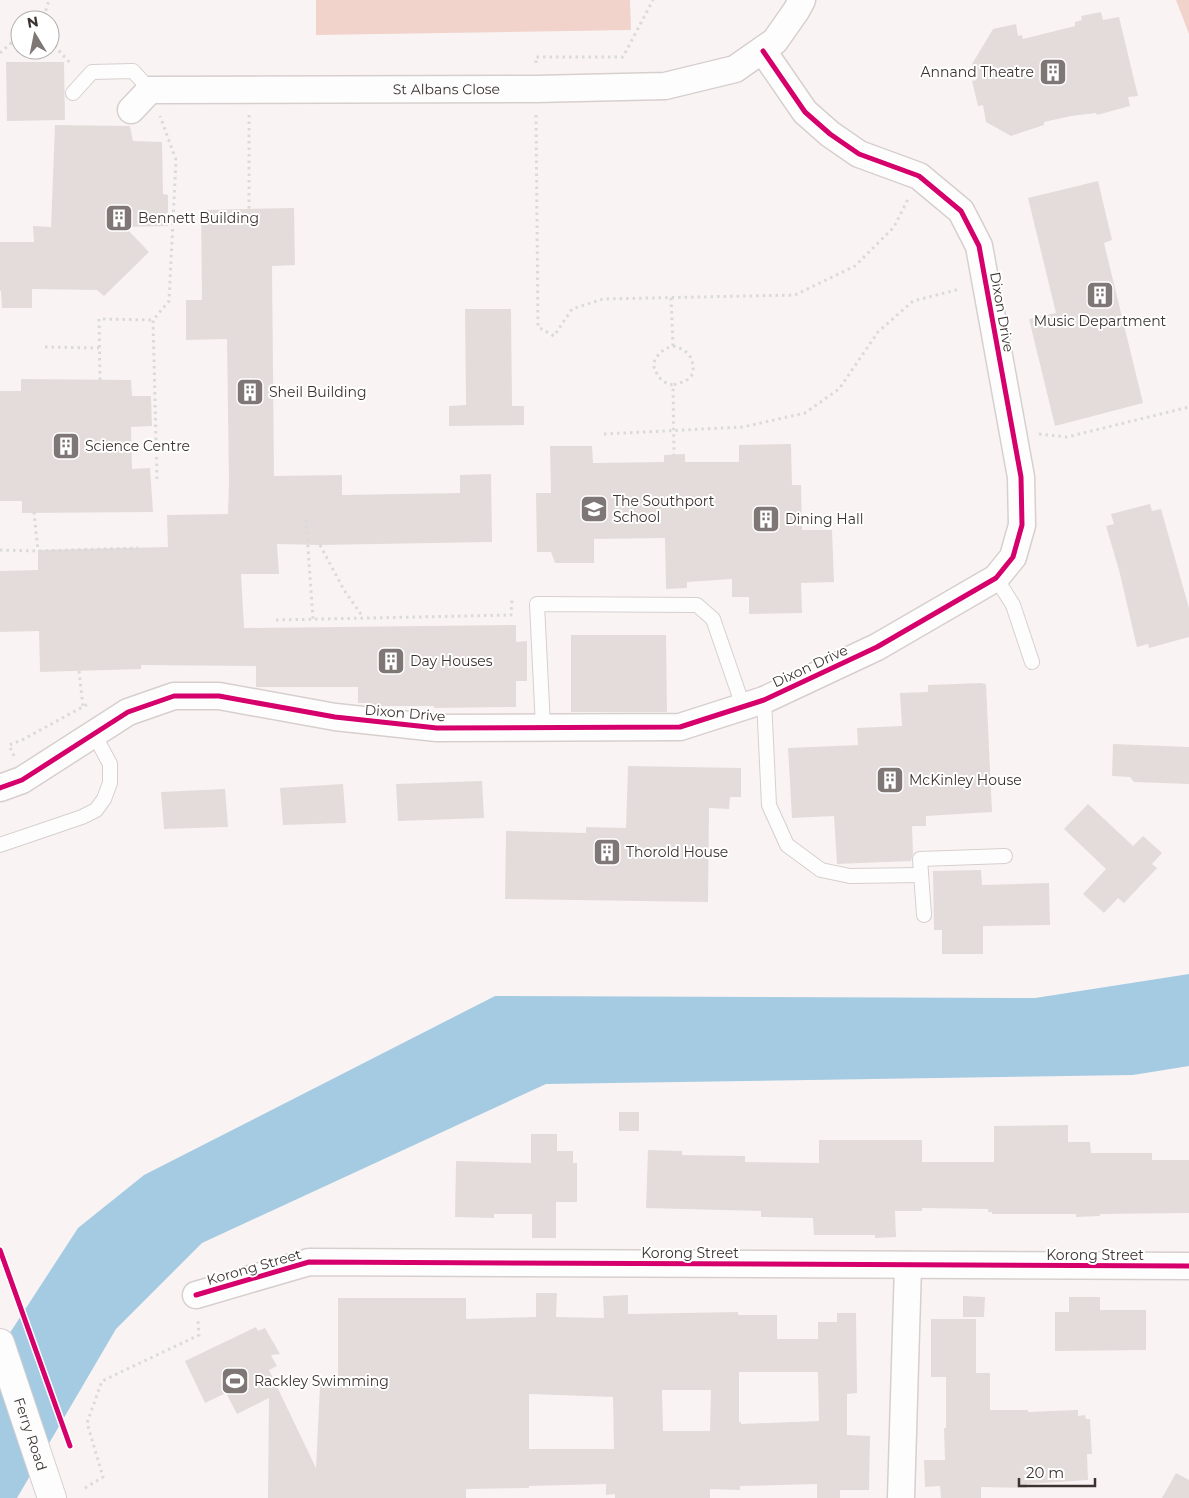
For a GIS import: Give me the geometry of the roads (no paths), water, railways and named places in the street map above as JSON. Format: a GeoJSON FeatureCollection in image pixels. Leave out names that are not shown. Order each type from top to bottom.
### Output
{"type":"FeatureCollection","features":[{"type":"Feature","properties":{"kind":"main road","name":"Ferry Road"},"geometry":{"type":"LineString","coordinates":[[0,1343],[52,1495]]}},
{"type":"Feature","properties":{"kind":"street"},"geometry":{"type":"LineString","coordinates":[[762,51],[775,41],[802,0]]}},
{"type":"Feature","properties":{"kind":"street","name":"St Albans Close"},"geometry":{"type":"LineString","coordinates":[[150,90],[536,89],[665,86],[734,69],[762,51]]}},
{"type":"Feature","properties":{"kind":"street","name":"Dixon Drive"},"geometry":{"type":"LineString","coordinates":[[0,788],[22,780],[128,712],[174,696],[219,696],[335,717],[437,728],[543,726],[680,727],[754,703],[877,647],[996,578],[1013,558],[1022,525],[1021,477],[979,246],[961,210],[919,176],[859,154],[830,134],[805,112],[762,51]]}},
{"type":"Feature","properties":{"kind":"street"},"geometry":{"type":"LineString","coordinates":[[130,110],[150,90]]}},
{"type":"Feature","properties":{"kind":"street","name":"Korong Street"},"geometry":{"type":"LineString","coordinates":[[196,1295],[309,1262],[1189,1266]]}},
{"type":"Feature","properties":{"kind":"street"},"geometry":{"type":"LineString","coordinates":[[901,1498],[908,1265]]}},
{"type":"Feature","properties":{"kind":"lane"},"geometry":{"type":"LineString","coordinates":[[73,93],[92,72],[133,71],[150,90]]}},
{"type":"Feature","properties":{"kind":"lane"},"geometry":{"type":"LineString","coordinates":[[996,578],[1012,605],[1032,662]]}},
{"type":"Feature","properties":{"kind":"lane"},"geometry":{"type":"LineString","coordinates":[[543,726],[537,604],[697,604],[713,619],[754,703],[769,805],[786,845],[821,870],[850,876],[921,875]]}},
{"type":"Feature","properties":{"kind":"lane"},"geometry":{"type":"LineString","coordinates":[[0,845],[82,817],[96,810],[104,799],[110,783],[110,764],[94,734]]}},
{"type":"Feature","properties":{"kind":"lane"},"geometry":{"type":"LineString","coordinates":[[924,915],[920,859],[1006,856]]}},
{"type":"Feature","properties":{"kind":"water"},"geometry":{"type":"Polygon","coordinates":[[[1189,974],[1189,1066],[1133,1075],[546,1084],[202,1243],[116,1329],[17,1498],[0,1498],[0,1348],[78,1228],[144,1175],[495,996],[1035,998],[1189,974]]]}},
{"type":"Feature","properties":{"kind":"place","name":"Annand Theatre"},"geometry":{"type":"Point","coordinates":[1053,72]}},
{"type":"Feature","properties":{"kind":"place","name":"Bennett Building"},"geometry":{"type":"Point","coordinates":[119,218]}},
{"type":"Feature","properties":{"kind":"place","name":"Music Department"},"geometry":{"type":"Point","coordinates":[1100,295]}},
{"type":"Feature","properties":{"kind":"place","name":"Sheil Building"},"geometry":{"type":"Point","coordinates":[250,392]}},
{"type":"Feature","properties":{"kind":"place","name":"Science Centre"},"geometry":{"type":"Point","coordinates":[66,446]}},
{"type":"Feature","properties":{"kind":"place","name":"The Southport School"},"geometry":{"type":"Point","coordinates":[594,509]}},
{"type":"Feature","properties":{"kind":"place","name":"Dining Hall"},"geometry":{"type":"Point","coordinates":[766,519]}},
{"type":"Feature","properties":{"kind":"place","name":"Day Houses"},"geometry":{"type":"Point","coordinates":[391,661]}},
{"type":"Feature","properties":{"kind":"place","name":"McKinley House"},"geometry":{"type":"Point","coordinates":[890,780]}},
{"type":"Feature","properties":{"kind":"place","name":"Thorold House"},"geometry":{"type":"Point","coordinates":[607,852]}},
{"type":"Feature","properties":{"kind":"place","name":"Rackley Swimming"},"geometry":{"type":"Point","coordinates":[235,1381]}}]}
